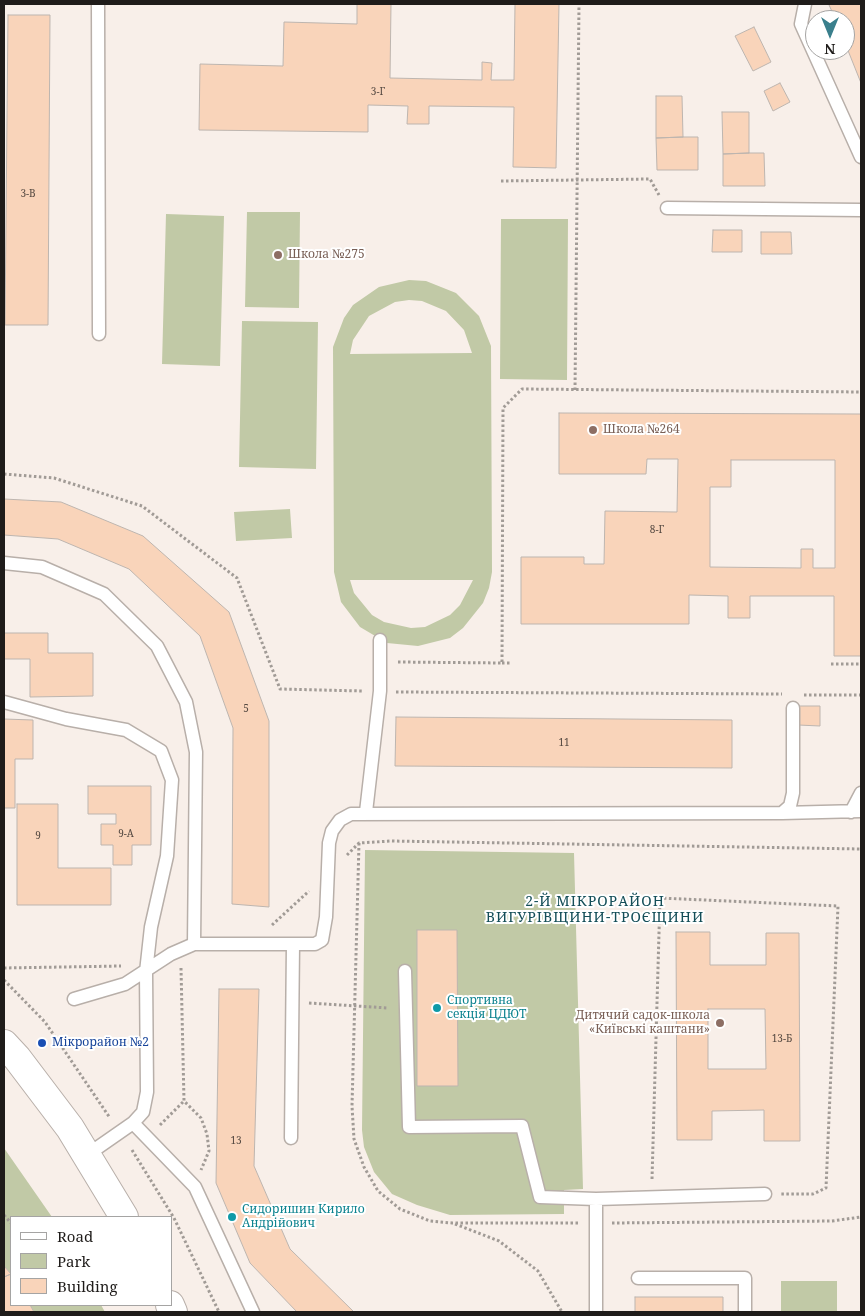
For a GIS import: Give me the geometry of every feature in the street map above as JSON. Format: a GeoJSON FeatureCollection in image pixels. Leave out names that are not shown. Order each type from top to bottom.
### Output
{"type":"FeatureCollection","features":[{"type":"Feature","properties":{"kind":"street"},"geometry":{"type":"LineString","coordinates":[[4,1044],[17,1058],[70,1128],[123,1216]]}},
{"type":"Feature","properties":{"kind":"lane"},"geometry":{"type":"LineString","coordinates":[[98,4],[99,334]]}},
{"type":"Feature","properties":{"kind":"lane"},"geometry":{"type":"LineString","coordinates":[[805,4],[801,24],[861,157]]}},
{"type":"Feature","properties":{"kind":"lane"},"geometry":{"type":"LineString","coordinates":[[667,208],[861,210]]}},
{"type":"Feature","properties":{"kind":"lane"},"geometry":{"type":"LineString","coordinates":[[4,563],[42,567],[104,594],[157,646],[186,702],[196,752],[194,944]]}},
{"type":"Feature","properties":{"kind":"lane"},"geometry":{"type":"LineString","coordinates":[[366,812],[380,691],[380,640]]}},
{"type":"Feature","properties":{"kind":"lane"},"geometry":{"type":"LineString","coordinates":[[4,702],[66,719],[126,730],[161,751],[172,780],[167,856],[151,927],[146,972],[147,1092],[143,1112],[133,1123],[87,1155]]}},
{"type":"Feature","properties":{"kind":"lane"},"geometry":{"type":"LineString","coordinates":[[782,813],[790,806],[793,793],[793,708]]}},
{"type":"Feature","properties":{"kind":"lane"},"geometry":{"type":"LineString","coordinates":[[74,999],[125,984],[194,944],[315,944],[322,940],[326,916],[329,842],[332,831],[340,820],[351,814],[366,812],[782,813],[856,811],[861,793]]}},
{"type":"Feature","properties":{"kind":"lane"},"geometry":{"type":"LineString","coordinates":[[291,1138],[293,944]]}},
{"type":"Feature","properties":{"kind":"lane"},"geometry":{"type":"LineString","coordinates":[[405,971],[409,1127],[522,1126],[540,1198],[596,1199],[765,1194]]}},
{"type":"Feature","properties":{"kind":"lane"},"geometry":{"type":"LineString","coordinates":[[133,1123],[194,1187],[253,1312]]}},
{"type":"Feature","properties":{"kind":"lane"},"geometry":{"type":"LineString","coordinates":[[596,1199],[596,1312]]}},
{"type":"Feature","properties":{"kind":"lane"},"geometry":{"type":"LineString","coordinates":[[638,1278],[745,1278],[745,1312]]}},
{"type":"Feature","properties":{"kind":"path"},"geometry":{"type":"LineString","coordinates":[[574,390],[579,4]]}},
{"type":"Feature","properties":{"kind":"path"},"geometry":{"type":"LineString","coordinates":[[502,181],[650,179],[667,208]]}},
{"type":"Feature","properties":{"kind":"path"},"geometry":{"type":"LineString","coordinates":[[502,663],[504,408],[522,389],[861,392]]}},
{"type":"Feature","properties":{"kind":"path"},"geometry":{"type":"LineString","coordinates":[[4,474],[54,478],[142,506],[237,578],[280,690],[784,694]]}},
{"type":"Feature","properties":{"kind":"path"},"geometry":{"type":"LineString","coordinates":[[380,662],[510,663]]}},
{"type":"Feature","properties":{"kind":"path"},"geometry":{"type":"LineString","coordinates":[[831,664],[861,664]]}},
{"type":"Feature","properties":{"kind":"path"},"geometry":{"type":"LineString","coordinates":[[794,694],[861,695]]}},
{"type":"Feature","properties":{"kind":"path"},"geometry":{"type":"LineString","coordinates":[[267,930],[328,875],[359,843],[392,841],[861,849]]}},
{"type":"Feature","properties":{"kind":"path"},"geometry":{"type":"LineString","coordinates":[[652,1198],[660,898],[838,906],[826,1188],[813,1194],[765,1194]]}},
{"type":"Feature","properties":{"kind":"path"},"geometry":{"type":"LineString","coordinates":[[181,950],[184,1100],[201,1118],[207,1134],[209,1150],[194,1187]]}},
{"type":"Feature","properties":{"kind":"path"},"geometry":{"type":"LineString","coordinates":[[4,968],[126,965]]}},
{"type":"Feature","properties":{"kind":"path"},"geometry":{"type":"LineString","coordinates":[[292,1002],[406,1009]]}},
{"type":"Feature","properties":{"kind":"path"},"geometry":{"type":"LineString","coordinates":[[452,1223],[499,1241],[538,1271],[562,1312]]}},
{"type":"Feature","properties":{"kind":"green space"},"geometry":{"type":"Polygon","coordinates":[[[247,212],[300,212],[299,308],[245,307],[247,212]]]}},
{"type":"Feature","properties":{"kind":"green space"},"geometry":{"type":"Polygon","coordinates":[[[166,214],[224,216],[220,366],[162,364],[166,214]]]}},
{"type":"Feature","properties":{"kind":"green space"},"geometry":{"type":"Polygon","coordinates":[[[501,219],[568,219],[567,380],[500,379],[501,219]]]}},
{"type":"Feature","properties":{"kind":"green space"},"geometry":{"type":"Polygon","coordinates":[[[409,280],[426,281],[456,293],[479,316],[491,346],[492,572],[489,588],[483,603],[463,628],[450,638],[418,646],[387,643],[360,627],[341,602],[334,572],[333,347],[344,318],[353,305],[379,287],[409,280]],[[422,301],[395,302],[369,316],[353,340],[350,354],[472,353],[464,330],[446,311],[422,301]],[[350,580],[354,593],[372,615],[384,622],[411,628],[425,627],[450,615],[460,605],[473,580],[350,580]]]}},
{"type":"Feature","properties":{"kind":"green space"},"geometry":{"type":"Polygon","coordinates":[[[242,321],[318,322],[316,469],[239,467],[242,321]]]}},
{"type":"Feature","properties":{"kind":"green space"},"geometry":{"type":"Polygon","coordinates":[[[290,509],[292,538],[236,541],[234,512],[290,509]]]}},
{"type":"Feature","properties":{"kind":"green space"},"geometry":{"type":"Polygon","coordinates":[[[365,850],[574,853],[583,1189],[564,1190],[564,1214],[450,1215],[417,1205],[392,1194],[374,1172],[364,1147],[362,1130],[365,850]]]}},
{"type":"Feature","properties":{"kind":"green space"},"geometry":{"type":"Polygon","coordinates":[[[4,1148],[51,1216],[10,1216],[10,1273],[4,1266],[4,1148]]]}},
{"type":"Feature","properties":{"kind":"green space"},"geometry":{"type":"Polygon","coordinates":[[[781,1281],[837,1281],[837,1312],[781,1312],[781,1281]]]}},
{"type":"Feature","properties":{"kind":"green space"},"geometry":{"type":"Polygon","coordinates":[[[31,1306],[102,1306],[105,1312],[34,1312],[31,1306]]]}},
{"type":"Feature","properties":{"kind":"building"},"geometry":{"type":"Polygon","coordinates":[[[357,4],[391,4],[390,78],[482,80],[482,62],[492,63],[491,80],[514,80],[515,4],[559,4],[556,168],[513,167],[514,107],[429,106],[429,124],[407,124],[408,106],[368,105],[368,132],[199,130],[200,64],[283,66],[284,22],[357,24],[357,4]]]}},
{"type":"Feature","properties":{"kind":"building"},"geometry":{"type":"Polygon","coordinates":[[[861,4],[861,83],[852,60],[855,60],[855,10],[831,10],[829,5],[861,4]]]}},
{"type":"Feature","properties":{"kind":"building"},"geometry":{"type":"Polygon","coordinates":[[[8,15],[50,15],[48,325],[5,325],[8,15]]]}},
{"type":"Feature","properties":{"kind":"building"},"geometry":{"type":"Polygon","coordinates":[[[754,27],[771,62],[753,71],[735,36],[754,27]]]}},
{"type":"Feature","properties":{"kind":"building"},"geometry":{"type":"Polygon","coordinates":[[[780,83],[790,102],[773,111],[764,91],[780,83]]]}},
{"type":"Feature","properties":{"kind":"building"},"geometry":{"type":"Polygon","coordinates":[[[656,96],[682,96],[683,137],[656,138],[656,96]]]}},
{"type":"Feature","properties":{"kind":"building"},"geometry":{"type":"Polygon","coordinates":[[[722,112],[749,112],[749,153],[723,154],[722,112]]]}},
{"type":"Feature","properties":{"kind":"building"},"geometry":{"type":"Polygon","coordinates":[[[698,137],[698,170],[657,170],[656,138],[698,137]]]}},
{"type":"Feature","properties":{"kind":"building"},"geometry":{"type":"Polygon","coordinates":[[[764,153],[765,186],[723,186],[723,154],[764,153]]]}},
{"type":"Feature","properties":{"kind":"building"},"geometry":{"type":"Polygon","coordinates":[[[713,230],[742,230],[742,252],[712,252],[713,230]]]}},
{"type":"Feature","properties":{"kind":"building"},"geometry":{"type":"Polygon","coordinates":[[[761,232],[791,232],[792,254],[761,254],[761,232]]]}},
{"type":"Feature","properties":{"kind":"building"},"geometry":{"type":"Polygon","coordinates":[[[559,413],[861,414],[861,656],[834,656],[834,596],[750,596],[750,618],[728,618],[728,596],[689,595],[689,624],[521,624],[521,557],[584,557],[584,564],[604,564],[605,511],[677,512],[678,459],[647,459],[646,474],[559,474],[559,413]],[[731,460],[731,487],[710,487],[710,567],[801,568],[801,549],[813,549],[813,568],[835,568],[835,460],[731,460]]]}},
{"type":"Feature","properties":{"kind":"building"},"geometry":{"type":"Polygon","coordinates":[[[4,499],[61,502],[143,536],[229,612],[269,721],[269,907],[232,904],[233,728],[200,636],[129,569],[58,539],[4,535],[4,499]]]}},
{"type":"Feature","properties":{"kind":"building"},"geometry":{"type":"Polygon","coordinates":[[[4,633],[48,633],[48,653],[93,653],[93,696],[30,697],[30,659],[4,659],[4,633]]]}},
{"type":"Feature","properties":{"kind":"building"},"geometry":{"type":"Polygon","coordinates":[[[798,706],[820,706],[820,726],[798,725],[798,706]]]}},
{"type":"Feature","properties":{"kind":"building"},"geometry":{"type":"Polygon","coordinates":[[[396,717],[732,720],[732,768],[395,766],[396,717]]]}},
{"type":"Feature","properties":{"kind":"building"},"geometry":{"type":"Polygon","coordinates":[[[4,719],[33,720],[33,759],[15,759],[15,808],[4,808],[4,719]]]}},
{"type":"Feature","properties":{"kind":"building"},"geometry":{"type":"Polygon","coordinates":[[[88,786],[151,786],[151,845],[132,845],[132,865],[113,865],[113,845],[101,845],[101,824],[116,824],[116,814],[88,814],[88,786]]]}},
{"type":"Feature","properties":{"kind":"building"},"geometry":{"type":"Polygon","coordinates":[[[17,804],[58,804],[58,868],[111,868],[111,905],[17,905],[17,804]]]}},
{"type":"Feature","properties":{"kind":"building","name":"Спортивна секція ЦДЮТ"},"geometry":{"type":"Polygon","coordinates":[[[417,930],[457,930],[458,1086],[417,1086],[417,930]]]}},
{"type":"Feature","properties":{"kind":"building","name":"Дитячий садок-школа «Київські каштани»"},"geometry":{"type":"Polygon","coordinates":[[[676,932],[710,932],[710,965],[766,965],[766,933],[799,933],[800,1141],[764,1141],[764,1110],[712,1111],[712,1140],[677,1140],[676,932]],[[708,1009],[708,1069],[766,1069],[765,1009],[708,1009]]]}},
{"type":"Feature","properties":{"kind":"building"},"geometry":{"type":"Polygon","coordinates":[[[219,989],[259,989],[254,1166],[290,1249],[354,1312],[297,1312],[250,1263],[216,1183],[219,989]]]}},
{"type":"Feature","properties":{"kind":"building"},"geometry":{"type":"Polygon","coordinates":[[[4,1266],[10,1274],[4,1277],[4,1266]]]}},
{"type":"Feature","properties":{"kind":"building"},"geometry":{"type":"Polygon","coordinates":[[[10,1274],[10,1306],[31,1306],[34,1312],[4,1312],[4,1277],[10,1274]]]}},
{"type":"Feature","properties":{"kind":"building"},"geometry":{"type":"Polygon","coordinates":[[[635,1297],[723,1297],[723,1312],[635,1312],[635,1297]]]}},
{"type":"Feature","properties":{"kind":"place","name":"Школа №275"},"geometry":{"type":"Point","coordinates":[278,255]}},
{"type":"Feature","properties":{"kind":"place","name":"Школа №264"},"geometry":{"type":"Point","coordinates":[593,430]}},
{"type":"Feature","properties":{"kind":"place","name":"Спортивна секція ЦДЮТ"},"geometry":{"type":"Point","coordinates":[437,1008]}},
{"type":"Feature","properties":{"kind":"place","name":"Дитячий садок-школа «Київські каштани»"},"geometry":{"type":"Point","coordinates":[720,1023]}},
{"type":"Feature","properties":{"kind":"place","name":"Мікрорайон №2"},"geometry":{"type":"Point","coordinates":[42,1043]}},
{"type":"Feature","properties":{"kind":"place","name":"Сидоришин Кирило Андрійович"},"geometry":{"type":"Point","coordinates":[232,1217]}},
{"type":"Feature","properties":{"kind":"district","name":"2-Й МІКРОРАЙОН ВИГУРІВЩИНИ-ТРОЄЩИНИ"},"geometry":{"type":"Point","coordinates":[595,910]}}]}
